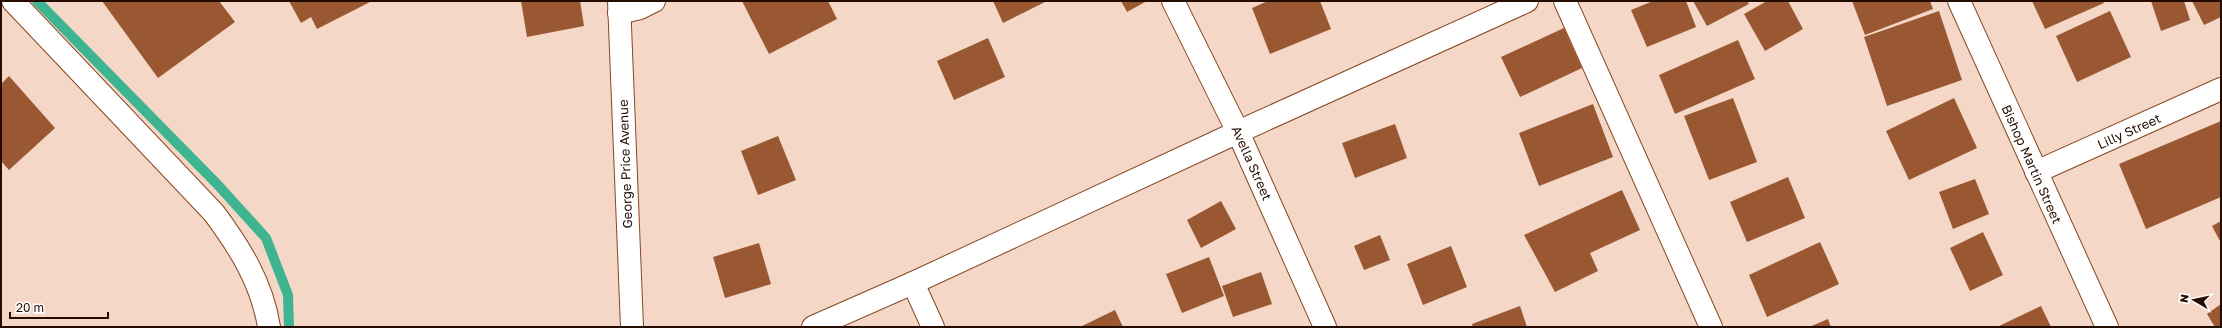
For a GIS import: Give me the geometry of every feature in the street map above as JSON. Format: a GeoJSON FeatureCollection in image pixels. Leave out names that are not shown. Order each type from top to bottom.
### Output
{"type":"FeatureCollection","features":[{"type":"Feature","properties":{"kind":"street"},"geometry":{"type":"LineString","coordinates":[[13,1],[214,213],[238,246],[256,280],[269,327]]}},
{"type":"Feature","properties":{"kind":"street"},"geometry":{"type":"LineString","coordinates":[[619,7],[640,8],[654,1]]}},
{"type":"Feature","properties":{"kind":"street","name":"Avella Street"},"geometry":{"type":"LineString","coordinates":[[1173,1],[1238,132],[1325,327]]}},
{"type":"Feature","properties":{"kind":"street"},"geometry":{"type":"LineString","coordinates":[[813,327],[914,284],[1238,132],[1527,1]]}},
{"type":"Feature","properties":{"kind":"street"},"geometry":{"type":"LineString","coordinates":[[1565,1],[1712,327]]}},
{"type":"Feature","properties":{"kind":"street","name":"Bishop Martin Street"},"geometry":{"type":"LineString","coordinates":[[1959,1],[2107,327]]}},
{"type":"Feature","properties":{"kind":"street","name":"George Price Avenue"},"geometry":{"type":"LineString","coordinates":[[619,7],[632,327]]}},
{"type":"Feature","properties":{"kind":"street","name":"Lilly Street"},"geometry":{"type":"LineString","coordinates":[[2036,172],[2221,89]]}},
{"type":"Feature","properties":{"kind":"street"},"geometry":{"type":"LineString","coordinates":[[914,284],[933,327]]}},
{"type":"Feature","properties":{"kind":"building"},"geometry":{"type":"Polygon","coordinates":[[[102,1],[219,1],[235,22],[158,78],[102,1]]]}},
{"type":"Feature","properties":{"kind":"building"},"geometry":{"type":"Polygon","coordinates":[[[289,1],[372,1],[317,29],[311,17],[301,23],[289,1]]]}},
{"type":"Feature","properties":{"kind":"building"},"geometry":{"type":"Polygon","coordinates":[[[521,1],[580,1],[584,26],[527,37],[521,1]]]}},
{"type":"Feature","properties":{"kind":"building"},"geometry":{"type":"Polygon","coordinates":[[[742,1],[828,1],[837,19],[769,54],[742,1]]]}},
{"type":"Feature","properties":{"kind":"building"},"geometry":{"type":"Polygon","coordinates":[[[993,1],[1047,1],[1003,23],[993,1]]]}},
{"type":"Feature","properties":{"kind":"building"},"geometry":{"type":"Polygon","coordinates":[[[1121,1],[1147,1],[1127,12],[1121,1]]]}},
{"type":"Feature","properties":{"kind":"building"},"geometry":{"type":"Polygon","coordinates":[[[1268,1],[1320,1],[1331,29],[1270,54],[1252,8],[1268,1]]]}},
{"type":"Feature","properties":{"kind":"building"},"geometry":{"type":"Polygon","coordinates":[[[1653,1],[1686,1],[1696,27],[1647,47],[1631,10],[1653,1]]]}},
{"type":"Feature","properties":{"kind":"building"},"geometry":{"type":"Polygon","coordinates":[[[1693,1],[1747,1],[1749,4],[1707,26],[1693,1]]]}},
{"type":"Feature","properties":{"kind":"building"},"geometry":{"type":"Polygon","coordinates":[[[1767,1],[1788,1],[1803,29],[1765,51],[1744,14],[1767,1]]]}},
{"type":"Feature","properties":{"kind":"building"},"geometry":{"type":"Polygon","coordinates":[[[1852,1],[1930,1],[1933,9],[1865,35],[1852,1]]]}},
{"type":"Feature","properties":{"kind":"building"},"geometry":{"type":"Polygon","coordinates":[[[2032,1],[2103,1],[2104,3],[2045,29],[2032,1]]]}},
{"type":"Feature","properties":{"kind":"building"},"geometry":{"type":"Polygon","coordinates":[[[2151,1],[2184,1],[2190,20],[2161,31],[2151,1]]]}},
{"type":"Feature","properties":{"kind":"building"},"geometry":{"type":"Polygon","coordinates":[[[2192,1],[2221,1],[2221,17],[2204,25],[2192,1]]]}},
{"type":"Feature","properties":{"kind":"building"},"geometry":{"type":"Polygon","coordinates":[[[1939,11],[1962,80],[1887,106],[1864,37],[1939,11]]]}},
{"type":"Feature","properties":{"kind":"building"},"geometry":{"type":"Polygon","coordinates":[[[2110,11],[2131,57],[2077,82],[2056,36],[2110,11]]]}},
{"type":"Feature","properties":{"kind":"building"},"geometry":{"type":"Polygon","coordinates":[[[1564,28],[1582,68],[1520,97],[1501,57],[1564,28]]]}},
{"type":"Feature","properties":{"kind":"building"},"geometry":{"type":"Polygon","coordinates":[[[988,38],[1005,77],[954,100],[937,61],[988,38]]]}},
{"type":"Feature","properties":{"kind":"building"},"geometry":{"type":"Polygon","coordinates":[[[1738,40],[1755,79],[1675,114],[1659,75],[1738,40]]]}},
{"type":"Feature","properties":{"kind":"building"},"geometry":{"type":"Polygon","coordinates":[[[9,76],[55,128],[9,170],[1,161],[1,84],[9,76]]]}},
{"type":"Feature","properties":{"kind":"building"},"geometry":{"type":"Polygon","coordinates":[[[1733,98],[1757,162],[1709,180],[1684,116],[1733,98]]]}},
{"type":"Feature","properties":{"kind":"building"},"geometry":{"type":"Polygon","coordinates":[[[1954,98],[1977,148],[1909,180],[1886,131],[1954,98]]]}},
{"type":"Feature","properties":{"kind":"building"},"geometry":{"type":"Polygon","coordinates":[[[1593,104],[1613,157],[1539,186],[1519,133],[1593,104]]]}},
{"type":"Feature","properties":{"kind":"building"},"geometry":{"type":"Polygon","coordinates":[[[2221,121],[2221,197],[2146,229],[2119,164],[2221,121]]]}},
{"type":"Feature","properties":{"kind":"building"},"geometry":{"type":"Polygon","coordinates":[[[1395,124],[1407,158],[1355,178],[1342,143],[1395,124]]]}},
{"type":"Feature","properties":{"kind":"building"},"geometry":{"type":"Polygon","coordinates":[[[778,136],[796,180],[758,195],[741,151],[778,136]]]}},
{"type":"Feature","properties":{"kind":"building"},"geometry":{"type":"Polygon","coordinates":[[[1788,177],[1805,218],[1747,242],[1730,202],[1788,177]]]}},
{"type":"Feature","properties":{"kind":"building"},"geometry":{"type":"Polygon","coordinates":[[[1975,179],[1989,214],[1953,229],[1939,192],[1975,179]]]}},
{"type":"Feature","properties":{"kind":"building"},"geometry":{"type":"Polygon","coordinates":[[[1622,190],[1640,230],[1590,253],[1598,271],[1555,292],[1524,235],[1622,190]]]}},
{"type":"Feature","properties":{"kind":"building"},"geometry":{"type":"Polygon","coordinates":[[[1221,201],[1236,229],[1201,248],[1187,220],[1221,201]]]}},
{"type":"Feature","properties":{"kind":"building"},"geometry":{"type":"Polygon","coordinates":[[[2221,221],[2221,243],[2212,226],[2221,221]]]}},
{"type":"Feature","properties":{"kind":"building"},"geometry":{"type":"Polygon","coordinates":[[[1983,232],[2003,275],[1970,291],[1950,248],[1983,232]]]}},
{"type":"Feature","properties":{"kind":"building"},"geometry":{"type":"Polygon","coordinates":[[[1380,235],[1390,260],[1364,270],[1354,246],[1380,235]]]}},
{"type":"Feature","properties":{"kind":"building"},"geometry":{"type":"Polygon","coordinates":[[[1820,242],[1839,284],[1767,317],[1749,275],[1820,242]]]}},
{"type":"Feature","properties":{"kind":"building"},"geometry":{"type":"Polygon","coordinates":[[[759,243],[771,284],[725,298],[713,257],[759,243]]]}},
{"type":"Feature","properties":{"kind":"building"},"geometry":{"type":"Polygon","coordinates":[[[1451,246],[1467,287],[1423,305],[1407,264],[1451,246]]]}},
{"type":"Feature","properties":{"kind":"building"},"geometry":{"type":"Polygon","coordinates":[[[1209,257],[1224,296],[1182,313],[1166,274],[1209,257]]]}},
{"type":"Feature","properties":{"kind":"building"},"geometry":{"type":"Polygon","coordinates":[[[1261,272],[1272,304],[1233,317],[1222,286],[1261,272]]]}},
{"type":"Feature","properties":{"kind":"building"},"geometry":{"type":"Polygon","coordinates":[[[2221,304],[2221,327],[2215,327],[2207,314],[2221,304]]]}},
{"type":"Feature","properties":{"kind":"building"},"geometry":{"type":"Polygon","coordinates":[[[1520,306],[1527,327],[1473,327],[1472,324],[1520,306]]]}},
{"type":"Feature","properties":{"kind":"building"},"geometry":{"type":"Polygon","coordinates":[[[2041,306],[2051,327],[1997,327],[2041,306]]]}},
{"type":"Feature","properties":{"kind":"building"},"geometry":{"type":"Polygon","coordinates":[[[1115,310],[1123,327],[1080,327],[1115,310]]]}},
{"type":"Feature","properties":{"kind":"building"},"geometry":{"type":"Polygon","coordinates":[[[1828,319],[1831,327],[1809,327],[1828,319]]]}},
{"type":"Feature","properties":{"kind":"waterway"},"geometry":{"type":"LineString","coordinates":[[37,1],[217,184],[266,238],[288,295],[289,327]]}}]}
